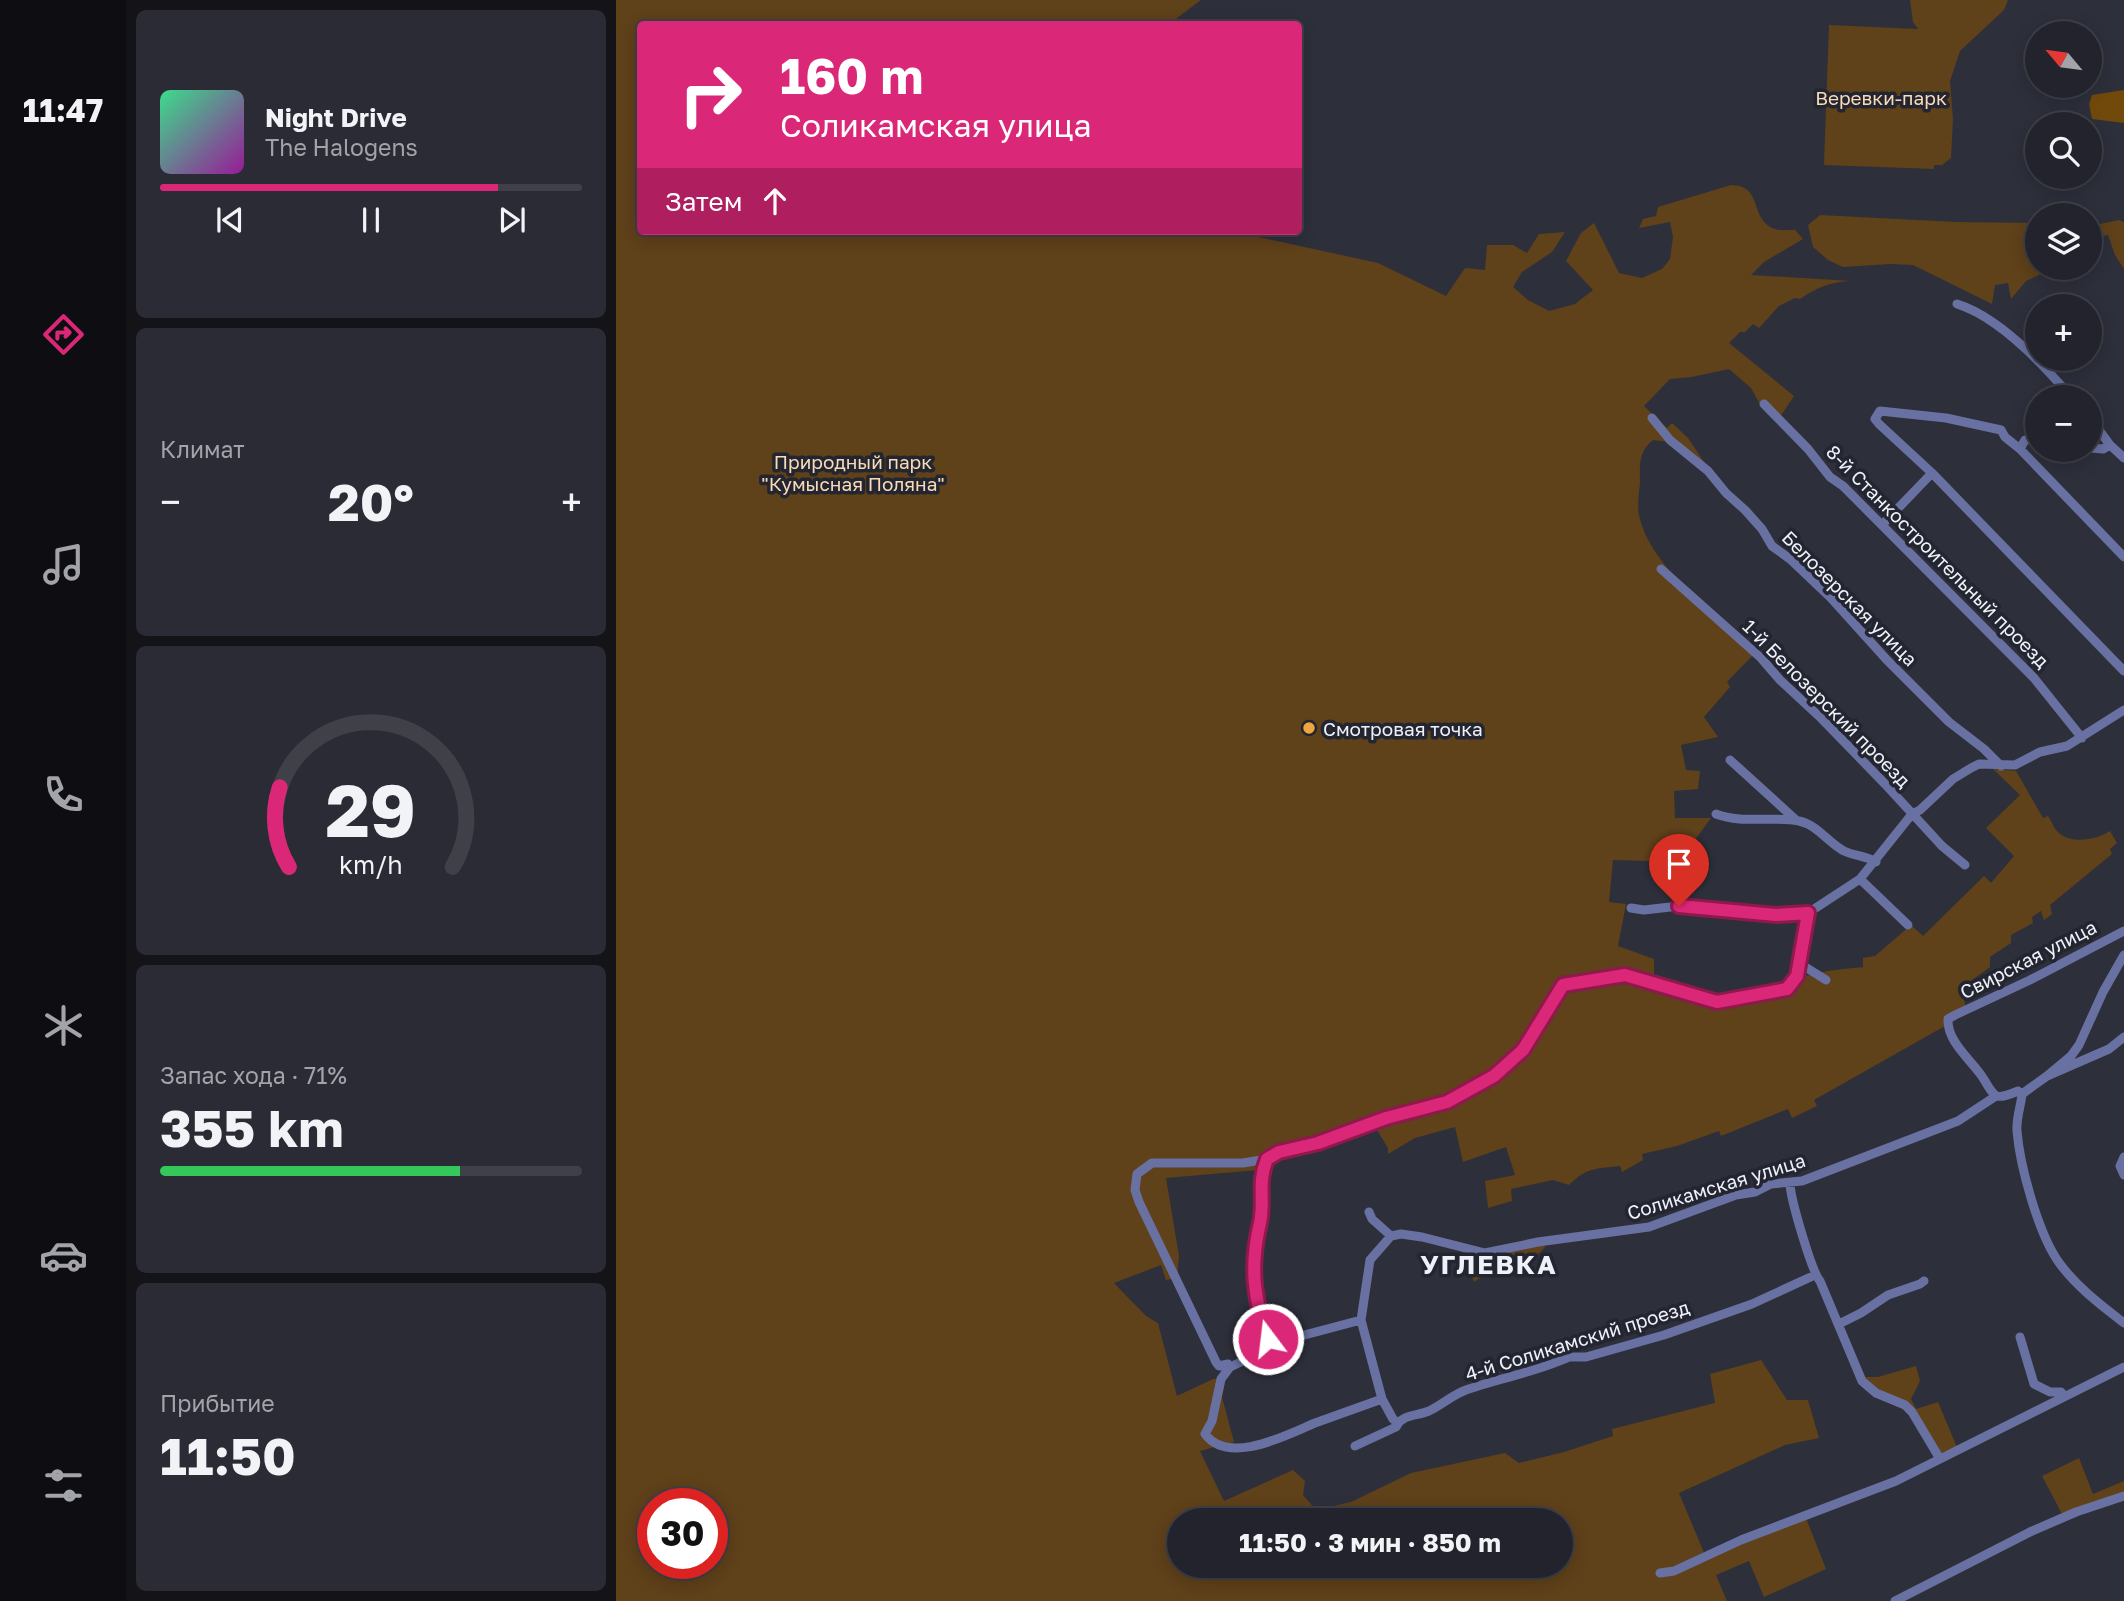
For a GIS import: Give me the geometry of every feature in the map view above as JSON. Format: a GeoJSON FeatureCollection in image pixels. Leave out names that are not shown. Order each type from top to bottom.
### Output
{"type":"FeatureCollection","features":[{"type":"Feature","properties":{"kind":"street"},"geometry":{"type":"LineString","coordinates":[[1957,304],[1994,322],[2061,385]]}},
{"type":"Feature","properties":{"kind":"street","name":"8-й Станкостроительный проезд"},"geometry":{"type":"LineString","coordinates":[[1764,404],[1808,449],[1830,477],[1843,486],[2034,678],[2082,738]]}},
{"type":"Feature","properties":{"kind":"street"},"geometry":{"type":"LineString","coordinates":[[2124,557],[2001,430],[1946,418],[1887,411],[1880,411],[1875,419],[1932,473],[2124,671]]}},
{"type":"Feature","properties":{"kind":"street","name":"Белозерская улица"},"geometry":{"type":"LineString","coordinates":[[1652,418],[1670,440],[1708,471],[1745,510],[1762,529],[1772,546],[1790,559],[1831,598],[1949,722],[2001,765]]}},
{"type":"Feature","properties":{"kind":"street"},"geometry":{"type":"LineString","coordinates":[[2102,434],[2124,458]]}},
{"type":"Feature","properties":{"kind":"street"},"geometry":{"type":"LineString","coordinates":[[2020,449],[2025,440]]}},
{"type":"Feature","properties":{"kind":"street"},"geometry":{"type":"LineString","coordinates":[[2102,449],[2110,445]]}},
{"type":"Feature","properties":{"kind":"street"},"geometry":{"type":"LineString","coordinates":[[1882,525],[1932,473]]}},
{"type":"Feature","properties":{"kind":"street","name":"1-й Белозерский проезд"},"geometry":{"type":"LineString","coordinates":[[1661,569],[1761,658],[1942,846],[1965,865]]}},
{"type":"Feature","properties":{"kind":"street"},"geometry":{"type":"LineString","coordinates":[[1631,908],[1644,910],[1679,906],[1776,915],[1808,913],[1860,879],[1912,814],[1920,810],[1953,779],[1979,764],[2015,765],[2040,752],[2067,746],[2124,710]]}},
{"type":"Feature","properties":{"kind":"street"},"geometry":{"type":"LineString","coordinates":[[1730,760],[1796,820]]}},
{"type":"Feature","properties":{"kind":"street"},"geometry":{"type":"LineString","coordinates":[[1716,814],[1727,818],[1796,820],[1815,827],[1831,843],[1846,852],[1876,862]]}},
{"type":"Feature","properties":{"kind":"street"},"geometry":{"type":"LineString","coordinates":[[1860,879],[1908,925]]}},
{"type":"Feature","properties":{"kind":"street"},"geometry":{"type":"LineString","coordinates":[[1230,1367],[1228,1364],[1219,1366],[1216,1362],[1139,1202],[1135,1182],[1137,1174],[1152,1163],[1243,1163],[1267,1159],[1279,1152],[1329,1140],[1386,1118],[1447,1102],[1494,1076],[1523,1050],[1563,985],[1625,975],[1717,1002],[1787,989],[1797,976],[1808,913]]}},
{"type":"Feature","properties":{"kind":"street","name":"Свирская улица"},"geometry":{"type":"LineString","coordinates":[[1996,1096],[1953,1038],[1948,1019],[2124,931]]}},
{"type":"Feature","properties":{"kind":"street"},"geometry":{"type":"LineString","coordinates":[[2124,955],[2103,992],[2079,1045],[2071,1056],[2022,1094],[2017,1113],[2025,1181],[2058,1262],[2080,1287],[2124,1323]]}},
{"type":"Feature","properties":{"kind":"street"},"geometry":{"type":"LineString","coordinates":[[1799,963],[1826,980]]}},
{"type":"Feature","properties":{"kind":"street"},"geometry":{"type":"LineString","coordinates":[[2047,1076],[2109,1049],[2124,1037]]}},
{"type":"Feature","properties":{"kind":"street"},"geometry":{"type":"LineString","coordinates":[[1996,1096],[2018,1091],[2022,1094]]}},
{"type":"Feature","properties":{"kind":"street","name":"Соликамская улица"},"geometry":{"type":"LineString","coordinates":[[1391,1236],[1401,1234],[1422,1237],[1485,1253],[1538,1242],[1648,1227],[1736,1195],[1755,1192],[1771,1184],[1802,1181],[1835,1166],[1958,1121],[1996,1096]]}},
{"type":"Feature","properties":{"kind":"street"},"geometry":{"type":"LineString","coordinates":[[2124,1157],[2120,1166],[2124,1175]]}},
{"type":"Feature","properties":{"kind":"street"},"geometry":{"type":"LineString","coordinates":[[1267,1159],[1260,1184],[1260,1223],[1253,1258],[1253,1275],[1263,1325],[1271,1344]]}},
{"type":"Feature","properties":{"kind":"street"},"geometry":{"type":"LineString","coordinates":[[1790,1183],[1790,1196],[1815,1275],[1821,1281],[1862,1381],[1876,1393],[1905,1405],[1912,1412],[1940,1460]]}},
{"type":"Feature","properties":{"kind":"street"},"geometry":{"type":"LineString","coordinates":[[1369,1212],[1372,1219],[1391,1236],[1370,1260],[1361,1321],[1382,1399],[1398,1423]]}},
{"type":"Feature","properties":{"kind":"street","name":"4-й Соликамский проезд"},"geometry":{"type":"LineString","coordinates":[[1355,1446],[1396,1427],[1408,1417],[1429,1410],[1467,1390],[1569,1357],[1586,1357],[1664,1335],[1752,1304],[1815,1275]]}},
{"type":"Feature","properties":{"kind":"street"},"geometry":{"type":"LineString","coordinates":[[1839,1324],[1888,1295],[1924,1281]]}},
{"type":"Feature","properties":{"kind":"street"},"geometry":{"type":"LineString","coordinates":[[1361,1321],[1271,1344],[1254,1356],[1230,1367],[1221,1379],[1212,1421],[1205,1434],[1217,1446],[1269,1443],[1382,1399]]}},
{"type":"Feature","properties":{"kind":"street"},"geometry":{"type":"LineString","coordinates":[[2020,1337],[2034,1384],[2050,1392],[2061,1392],[2064,1396]]}},
{"type":"Feature","properties":{"kind":"street"},"geometry":{"type":"LineString","coordinates":[[1660,1573],[1674,1571],[1741,1540],[1896,1481],[2124,1367]]}},
{"type":"Feature","properties":{"kind":"street"},"geometry":{"type":"LineString","coordinates":[[1895,1601],[2030,1532],[2076,1512],[2124,1496]]}},
{"type":"Feature","properties":{"kind":"green space","name":"Природный парк \"Кумысная Поляна\""},"geometry":{"type":"Polygon","coordinates":[[[616,0],[1201,0],[1177,18],[1177,21],[637,21],[637,235],[1249,235],[1378,263],[1446,296],[1465,268],[1485,270],[1487,245],[1513,245],[1527,253],[1539,234],[1565,232],[1552,252],[1522,272],[1513,287],[1528,300],[1549,311],[1575,304],[1593,290],[1566,261],[1581,233],[1594,223],[1619,273],[1642,278],[1662,269],[1670,259],[1673,237],[1670,222],[1639,228],[1643,219],[1656,216],[1658,207],[1731,185],[1748,190],[1760,216],[1772,228],[1795,230],[1803,239],[1764,262],[1751,275],[1851,281],[1824,286],[1800,299],[1795,298],[1779,306],[1759,328],[1753,324],[1729,343],[1794,396],[1780,417],[1761,406],[1751,388],[1729,369],[1670,379],[1644,406],[1667,428],[1672,423],[1688,438],[1706,465],[1669,442],[1653,440],[1648,445],[1641,459],[1638,503],[1646,535],[1657,554],[1688,590],[1757,651],[1727,682],[1730,687],[1704,717],[1718,737],[1681,745],[1686,770],[1700,771],[1698,789],[1674,791],[1675,818],[1711,818],[1679,862],[1613,860],[1609,902],[1626,904],[1618,946],[1654,959],[1654,979],[1717,998],[1786,987],[1810,975],[1863,967],[1863,958],[1875,956],[1911,925],[1923,936],[1984,876],[1991,883],[2014,856],[1986,828],[2020,795],[1993,769],[2016,771],[2043,818],[2048,816],[2062,835],[2083,840],[2110,831],[2117,843],[2110,849],[2112,854],[2050,905],[2052,914],[2044,920],[2041,911],[2032,917],[2033,923],[2011,935],[2011,943],[1990,957],[1990,967],[1961,988],[1966,1008],[1945,1026],[1814,1100],[1817,1106],[1792,1118],[1788,1109],[1721,1136],[1719,1131],[1677,1146],[1642,1154],[1643,1160],[1622,1172],[1620,1166],[1598,1169],[1581,1175],[1569,1185],[1553,1180],[1511,1189],[1512,1201],[1488,1208],[1485,1181],[1515,1175],[1506,1147],[1463,1162],[1455,1127],[1415,1138],[1388,1154],[1388,1148],[1377,1130],[1368,1133],[1363,1128],[1280,1154],[1258,1170],[1166,1178],[1179,1256],[1177,1278],[1166,1280],[1161,1265],[1114,1283],[1146,1316],[1158,1323],[1177,1396],[1213,1379],[1226,1378],[1222,1397],[1234,1442],[1200,1451],[1224,1501],[1293,1470],[1305,1481],[1303,1495],[1314,1508],[1167,1508],[1167,1578],[1573,1578],[1573,1508],[1325,1508],[1351,1502],[1411,1473],[1505,1453],[1519,1463],[1613,1436],[1612,1429],[1715,1403],[1710,1374],[1761,1360],[1787,1400],[1808,1400],[1819,1438],[1785,1445],[1679,1493],[1705,1555],[1804,1513],[1826,1569],[1764,1597],[1749,1561],[1716,1575],[1727,1601],[616,1601],[616,0]]]}},
{"type":"Feature","properties":{"kind":"green space","name":"Веревки-парк"},"geometry":{"type":"Polygon","coordinates":[[[1910,0],[2008,0],[2004,10],[1960,51],[1950,81],[1953,119],[1951,158],[1942,165],[1934,165],[1934,169],[1824,165],[1829,25],[1918,29],[1913,22],[1910,0]]]}},
{"type":"Feature","properties":{"kind":"green space"},"geometry":{"type":"Polygon","coordinates":[[[1820,215],[2025,223],[2025,280],[2028,280],[2011,299],[2008,283],[1995,285],[1992,304],[1913,265],[1843,267],[1828,260],[1813,247],[1808,225],[1820,215]]]}},
{"type":"Feature","properties":{"kind":"green space"},"geometry":{"type":"Polygon","coordinates":[[[2119,220],[2124,222],[2124,269],[2115,255],[2108,235],[2102,236],[2102,224],[2119,220]]]}},
{"type":"Feature","properties":{"kind":"green space"},"geometry":{"type":"Polygon","coordinates":[[[1544,1244],[1545,1247],[1531,1258],[1474,1282],[1461,1250],[1485,1255],[1544,1244]]]}},
{"type":"Feature","properties":{"kind":"green space"},"geometry":{"type":"Polygon","coordinates":[[[1916,1366],[1920,1381],[1911,1399],[1916,1409],[1938,1402],[1957,1447],[1941,1453],[1921,1420],[1877,1391],[1862,1377],[1878,1377],[1916,1366]]]}},
{"type":"Feature","properties":{"kind":"green space"},"geometry":{"type":"Polygon","coordinates":[[[2079,1458],[2093,1494],[2124,1481],[2124,1493],[2062,1514],[2042,1476],[2079,1458]]]}},
{"type":"Feature","properties":{"kind":"shaded area"},"geometry":{"type":"Polygon","coordinates":[[[2124,90],[2124,123],[2102,120],[2102,112],[2091,112],[2091,98],[2102,98],[2102,93],[2124,90]]]}},
{"type":"Feature","properties":{"kind":"place","name":"Смотровая точка"},"geometry":{"type":"Point","coordinates":[1309,728]}},
{"type":"Feature","properties":{"kind":"district","name":"УГЛЕВКА"},"geometry":{"type":"Point","coordinates":[1489,1264]}},
{"type":"Feature","properties":{"kind":"route"},"geometry":{"type":"LineString","coordinates":[[1268,1339],[1253,1275],[1253,1258],[1260,1223],[1260,1184],[1267,1159],[1279,1152],[1318,1143],[1386,1118],[1447,1102],[1494,1076],[1523,1050],[1563,985],[1625,975],[1717,1002],[1787,989],[1797,976],[1800,946],[1808,913],[1776,915],[1679,906]]}}]}
